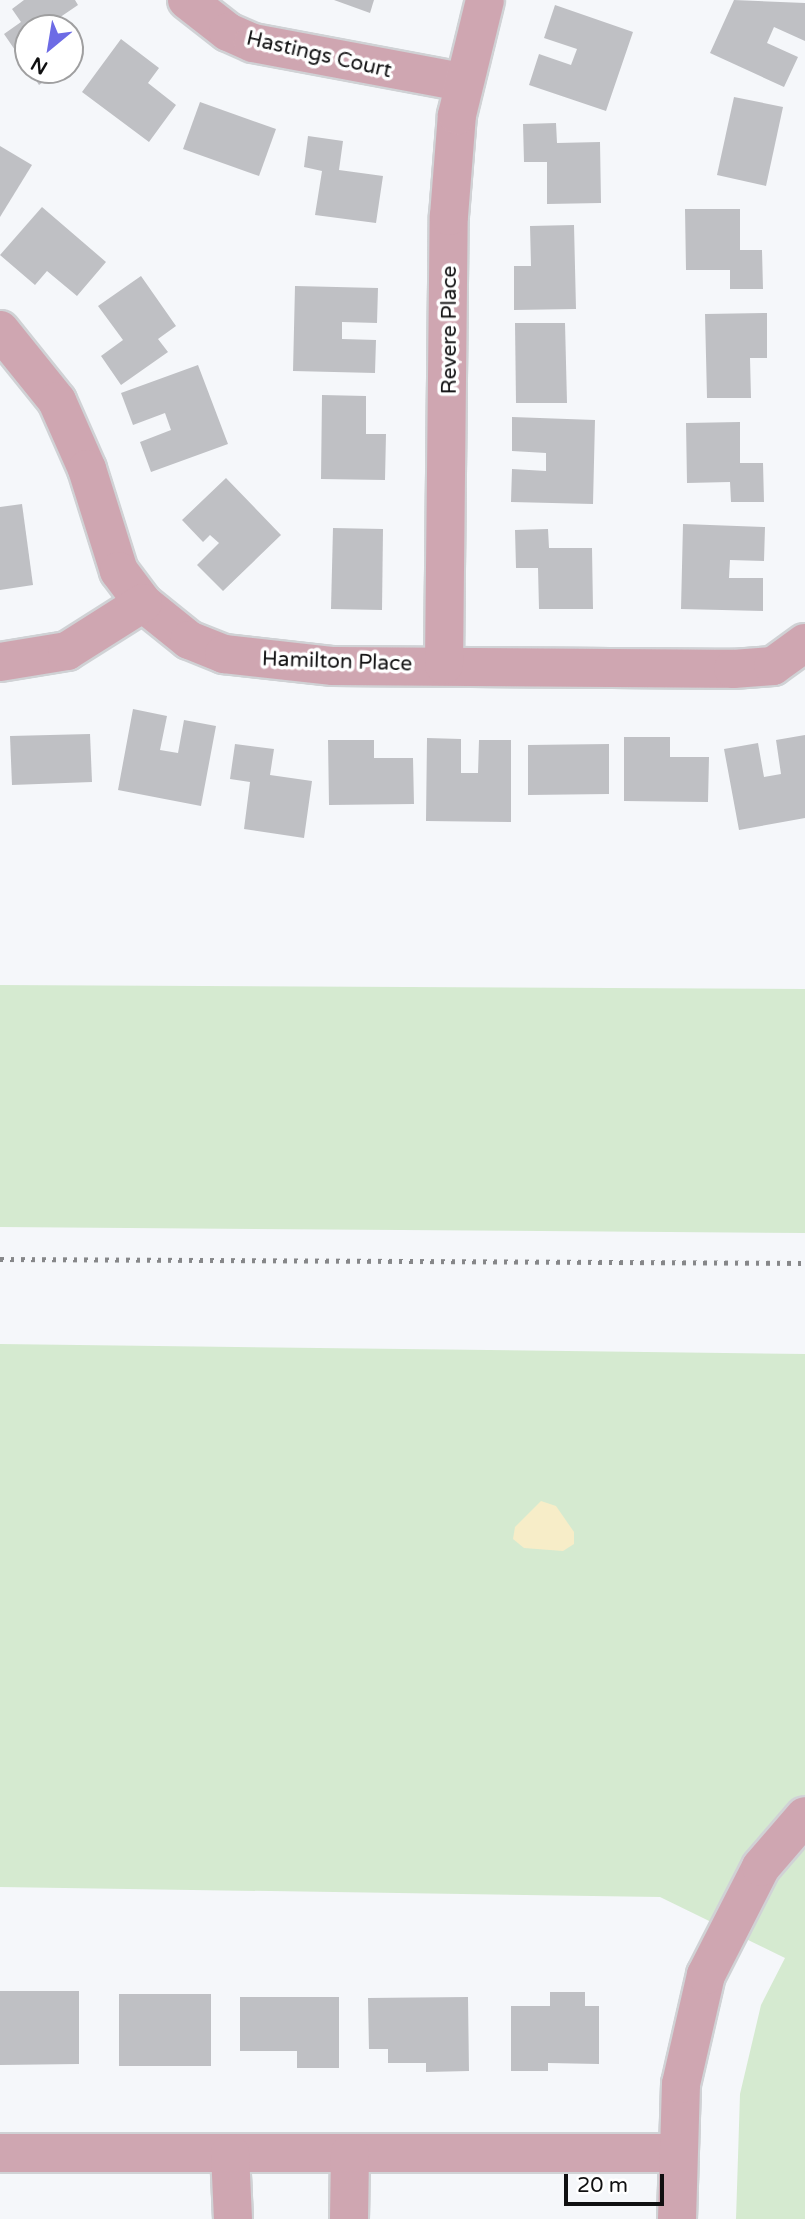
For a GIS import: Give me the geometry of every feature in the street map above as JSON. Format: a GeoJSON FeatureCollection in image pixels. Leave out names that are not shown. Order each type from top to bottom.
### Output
{"type":"FeatureCollection","features":[{"type":"Feature","properties":{"kind":"street","name":"Hastings Court"},"geometry":{"type":"LineString","coordinates":[[187,0],[228,32],[253,43],[462,82]]}},
{"type":"Feature","properties":{"kind":"street","name":"Revere Place"},"geometry":{"type":"LineString","coordinates":[[444,665],[449,216],[462,82],[485,0]]}},
{"type":"Feature","properties":{"kind":"street","name":"Hamilton Place"},"geometry":{"type":"LineString","coordinates":[[0,330],[57,401],[88,469],[119,571],[143,603],[188,640],[224,654],[275,664],[693,668],[773,666],[805,643]]}},
{"type":"Feature","properties":{"kind":"street"},"geometry":{"type":"LineString","coordinates":[[0,662],[67,651],[143,603]]}},
{"type":"Feature","properties":{"kind":"street"},"geometry":{"type":"LineString","coordinates":[[677,2219],[681,2084],[706,1975],[761,1867],[805,1816]]}},
{"type":"Feature","properties":{"kind":"street"},"geometry":{"type":"LineString","coordinates":[[0,2153],[677,2153]]}},
{"type":"Feature","properties":{"kind":"street"},"geometry":{"type":"LineString","coordinates":[[230,2153],[233,2219]]}},
{"type":"Feature","properties":{"kind":"street"},"geometry":{"type":"LineString","coordinates":[[349,2153],[349,2219]]}},
{"type":"Feature","properties":{"kind":"green space"},"geometry":{"type":"Polygon","coordinates":[[[0,985],[805,989],[805,1233],[0,1227],[0,985]]]}},
{"type":"Feature","properties":{"kind":"green space"},"geometry":{"type":"Polygon","coordinates":[[[0,1344],[805,1354],[805,2219],[736,2219],[740,2094],[761,2005],[785,1958],[660,1897],[0,1887],[0,1344]]]}},
{"type":"Feature","properties":{"kind":"sand"},"geometry":{"type":"Polygon","coordinates":[[[541,1501],[556,1506],[574,1532],[574,1544],[563,1551],[524,1548],[513,1539],[515,1527],[541,1501]]]}},
{"type":"Feature","properties":{"kind":"building"},"geometry":{"type":"Polygon","coordinates":[[[24,0],[75,0],[78,5],[65,14],[15,14],[12,9],[24,0]]]}},
{"type":"Feature","properties":{"kind":"building"},"geometry":{"type":"Polygon","coordinates":[[[334,0],[374,0],[370,13],[334,0]]]}},
{"type":"Feature","properties":{"kind":"building"},"geometry":{"type":"Polygon","coordinates":[[[734,0],[805,3],[805,41],[774,27],[767,43],[798,57],[784,87],[710,53],[734,0]]]}},
{"type":"Feature","properties":{"kind":"building"},"geometry":{"type":"Polygon","coordinates":[[[555,5],[633,32],[606,111],[529,85],[539,54],[571,65],[577,49],[544,38],[555,5]]]}},
{"type":"Feature","properties":{"kind":"building"},"geometry":{"type":"Polygon","coordinates":[[[14,27],[14,49],[4,34],[14,27]]]}},
{"type":"Feature","properties":{"kind":"building"},"geometry":{"type":"Polygon","coordinates":[[[121,39],[159,68],[148,83],[176,105],[149,142],[82,92],[121,39]]]}},
{"type":"Feature","properties":{"kind":"building"},"geometry":{"type":"Polygon","coordinates":[[[734,97],[783,107],[766,186],[717,175],[734,97]]]}},
{"type":"Feature","properties":{"kind":"building"},"geometry":{"type":"Polygon","coordinates":[[[200,102],[276,129],[259,176],[183,149],[200,102]]]}},
{"type":"Feature","properties":{"kind":"building"},"geometry":{"type":"Polygon","coordinates":[[[556,123],[557,143],[600,142],[601,203],[547,204],[547,162],[524,162],[523,124],[556,123]]]}},
{"type":"Feature","properties":{"kind":"building"},"geometry":{"type":"Polygon","coordinates":[[[308,136],[343,141],[339,170],[383,176],[376,223],[315,215],[322,171],[304,167],[308,136]]]}},
{"type":"Feature","properties":{"kind":"building"},"geometry":{"type":"Polygon","coordinates":[[[0,146],[32,165],[0,217],[0,146]]]}},
{"type":"Feature","properties":{"kind":"building"},"geometry":{"type":"Polygon","coordinates":[[[42,207],[106,262],[77,296],[47,271],[35,285],[0,255],[42,207]]]}},
{"type":"Feature","properties":{"kind":"building"},"geometry":{"type":"Polygon","coordinates":[[[685,209],[740,209],[740,250],[762,250],[763,289],[730,289],[730,270],[686,270],[685,209]]]}},
{"type":"Feature","properties":{"kind":"building"},"geometry":{"type":"Polygon","coordinates":[[[574,225],[576,309],[514,310],[514,266],[531,266],[530,226],[574,225]]]}},
{"type":"Feature","properties":{"kind":"building"},"geometry":{"type":"Polygon","coordinates":[[[141,276],[176,326],[158,339],[168,352],[121,385],[101,356],[123,340],[98,306],[141,276]]]}},
{"type":"Feature","properties":{"kind":"building"},"geometry":{"type":"Polygon","coordinates":[[[295,286],[378,288],[377,323],[342,322],[342,339],[376,340],[375,373],[293,371],[295,286]]]}},
{"type":"Feature","properties":{"kind":"building"},"geometry":{"type":"Polygon","coordinates":[[[767,313],[767,358],[750,358],[751,398],[707,398],[705,314],[767,313]]]}},
{"type":"Feature","properties":{"kind":"building"},"geometry":{"type":"Polygon","coordinates":[[[515,323],[565,323],[567,403],[516,403],[515,323]]]}},
{"type":"Feature","properties":{"kind":"building"},"geometry":{"type":"Polygon","coordinates":[[[198,365],[228,444],[151,472],[140,442],[171,430],[165,413],[133,425],[121,393],[198,365]]]}},
{"type":"Feature","properties":{"kind":"building"},"geometry":{"type":"Polygon","coordinates":[[[322,395],[366,396],[366,434],[386,434],[385,480],[321,479],[322,395]]]}},
{"type":"Feature","properties":{"kind":"building"},"geometry":{"type":"Polygon","coordinates":[[[512,417],[595,420],[593,504],[511,502],[512,469],[546,471],[546,453],[512,451],[512,417]]]}},
{"type":"Feature","properties":{"kind":"building"},"geometry":{"type":"Polygon","coordinates":[[[740,422],[740,463],[763,463],[764,502],[731,502],[730,482],[687,483],[686,423],[740,422]]]}},
{"type":"Feature","properties":{"kind":"building"},"geometry":{"type":"Polygon","coordinates":[[[226,478],[281,535],[223,591],[197,565],[219,543],[210,535],[203,542],[182,520],[226,478]]]}},
{"type":"Feature","properties":{"kind":"building"},"geometry":{"type":"Polygon","coordinates":[[[22,504],[33,585],[0,590],[0,507],[22,504]]]}},
{"type":"Feature","properties":{"kind":"building"},"geometry":{"type":"Polygon","coordinates":[[[683,524],[765,527],[764,561],[730,560],[729,578],[763,578],[763,611],[681,609],[683,524]]]}},
{"type":"Feature","properties":{"kind":"building"},"geometry":{"type":"Polygon","coordinates":[[[333,528],[383,529],[382,610],[331,609],[333,528]]]}},
{"type":"Feature","properties":{"kind":"building"},"geometry":{"type":"Polygon","coordinates":[[[548,529],[549,548],[592,548],[593,609],[539,609],[538,568],[516,568],[515,530],[548,529]]]}},
{"type":"Feature","properties":{"kind":"building"},"geometry":{"type":"Polygon","coordinates":[[[133,709],[167,716],[160,750],[178,753],[184,720],[216,726],[201,806],[118,790],[133,709]]]}},
{"type":"Feature","properties":{"kind":"building"},"geometry":{"type":"Polygon","coordinates":[[[90,734],[92,782],[12,785],[10,736],[90,734]]]}},
{"type":"Feature","properties":{"kind":"building"},"geometry":{"type":"Polygon","coordinates":[[[805,735],[805,818],[739,830],[724,749],[758,743],[764,777],[781,774],[776,740],[805,735]]]}},
{"type":"Feature","properties":{"kind":"building"},"geometry":{"type":"Polygon","coordinates":[[[624,737],[670,737],[670,757],[709,757],[708,802],[624,801],[624,737]]]}},
{"type":"Feature","properties":{"kind":"building"},"geometry":{"type":"Polygon","coordinates":[[[427,738],[461,739],[461,773],[478,773],[479,740],[511,740],[511,822],[426,821],[427,738]]]}},
{"type":"Feature","properties":{"kind":"building"},"geometry":{"type":"Polygon","coordinates":[[[328,740],[374,740],[374,758],[413,758],[414,804],[329,805],[328,740]]]}},
{"type":"Feature","properties":{"kind":"building"},"geometry":{"type":"Polygon","coordinates":[[[235,744],[274,749],[270,775],[312,781],[304,838],[244,829],[250,782],[230,779],[235,744]]]}},
{"type":"Feature","properties":{"kind":"building"},"geometry":{"type":"Polygon","coordinates":[[[609,744],[609,794],[528,795],[528,745],[609,744]]]}},
{"type":"Feature","properties":{"kind":"building"},"geometry":{"type":"Polygon","coordinates":[[[0,1991],[79,1991],[79,2064],[0,2065],[0,1991]]]}},
{"type":"Feature","properties":{"kind":"building"},"geometry":{"type":"Polygon","coordinates":[[[550,1992],[585,1992],[585,2006],[599,2006],[599,2064],[548,2063],[548,2071],[511,2071],[511,2006],[550,2006],[550,1992]]]}},
{"type":"Feature","properties":{"kind":"building"},"geometry":{"type":"Polygon","coordinates":[[[119,1994],[211,1994],[211,2066],[119,2066],[119,1994]]]}},
{"type":"Feature","properties":{"kind":"building"},"geometry":{"type":"Polygon","coordinates":[[[240,1997],[339,1997],[339,2068],[297,2068],[297,2051],[240,2051],[240,1997]]]}},
{"type":"Feature","properties":{"kind":"building"},"geometry":{"type":"Polygon","coordinates":[[[468,1997],[469,2071],[426,2072],[426,2063],[388,2063],[388,2049],[369,2049],[368,1998],[468,1997]]]}},
{"type":"Feature","properties":{"kind":"railway"},"geometry":{"type":"LineString","coordinates":[[0,1259],[805,1263]]}}]}
